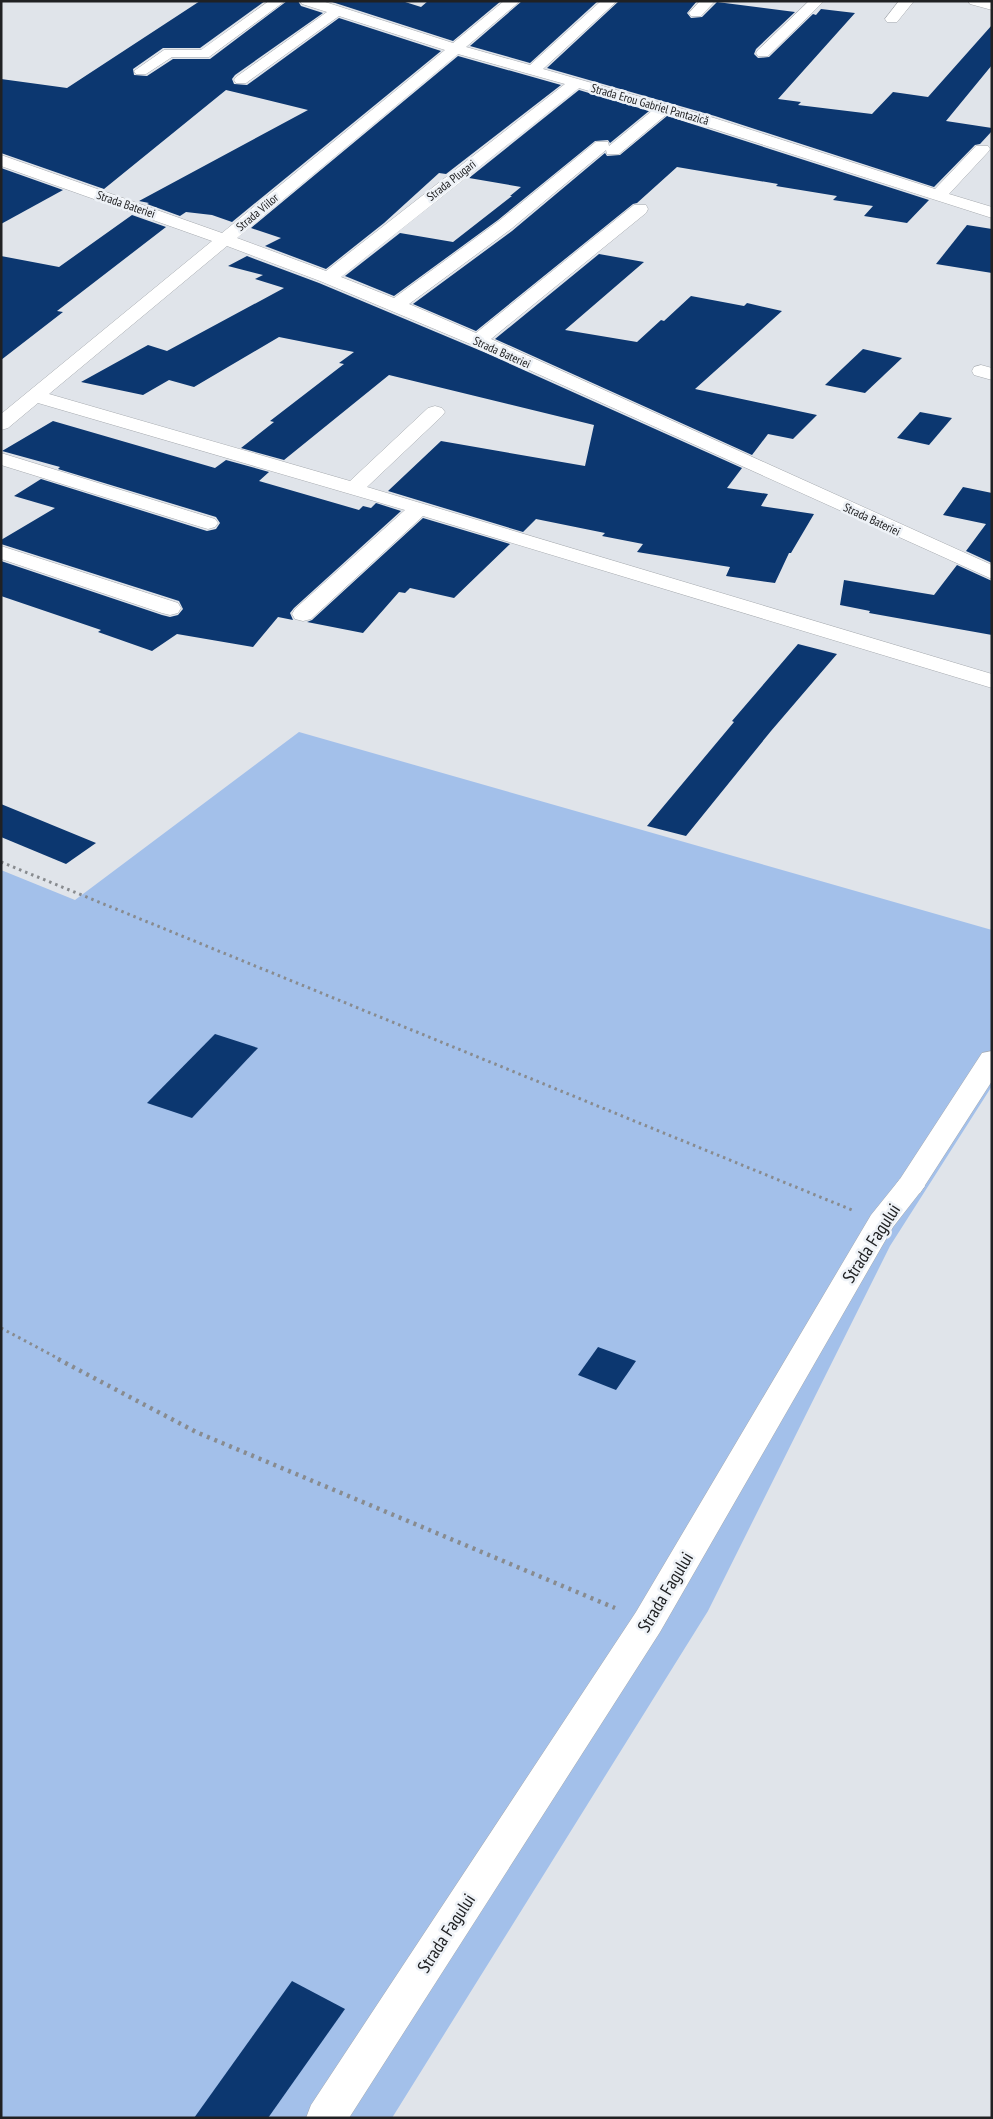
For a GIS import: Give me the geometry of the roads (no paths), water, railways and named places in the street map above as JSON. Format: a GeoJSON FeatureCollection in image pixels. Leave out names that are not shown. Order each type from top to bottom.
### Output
{"type":"FeatureCollection","features":[{"type":"Feature","properties":{"kind":"street"},"geometry":{"type":"LineString","coordinates":[[141,71],[172,52],[204,54],[278,1]]}},
{"type":"Feature","properties":{"kind":"street","name":"Strada Erou Gabriel Pantazică"},"geometry":{"type":"LineString","coordinates":[[307,1],[331,6],[454,48],[763,138],[992,213]]}},
{"type":"Feature","properties":{"kind":"street","name":"Strada Viilor"},"geometry":{"type":"LineString","coordinates":[[1,424],[25,398],[226,238],[512,1]]}},
{"type":"Feature","properties":{"kind":"street"},"geometry":{"type":"LineString","coordinates":[[533,70],[610,1]]}},
{"type":"Feature","properties":{"kind":"street"},"geometry":{"type":"LineString","coordinates":[[696,13],[708,1]]}},
{"type":"Feature","properties":{"kind":"street"},"geometry":{"type":"LineString","coordinates":[[763,53],[817,1]]}},
{"type":"Feature","properties":{"kind":"street"},"geometry":{"type":"LineString","coordinates":[[892,19],[907,1]]}},
{"type":"Feature","properties":{"kind":"street"},"geometry":{"type":"LineString","coordinates":[[975,1],[992,6]]}},
{"type":"Feature","properties":{"kind":"street"},"geometry":{"type":"LineString","coordinates":[[242,80],[331,6]]}},
{"type":"Feature","properties":{"kind":"street","name":"Strada Plugari"},"geometry":{"type":"LineString","coordinates":[[328,278],[576,83]]}},
{"type":"Feature","properties":{"kind":"street"},"geometry":{"type":"LineString","coordinates":[[395,306],[607,148],[664,108]]}},
{"type":"Feature","properties":{"kind":"street"},"geometry":{"type":"LineString","coordinates":[[939,195],[982,149]]}},
{"type":"Feature","properties":{"kind":"street","name":"Strada Bateriei"},"geometry":{"type":"LineString","coordinates":[[1,160],[226,238],[328,278],[478,341],[992,574]]}},
{"type":"Feature","properties":{"kind":"street"},"geometry":{"type":"LineString","coordinates":[[478,341],[640,209]]}},
{"type":"Feature","properties":{"kind":"street"},"geometry":{"type":"LineString","coordinates":[[25,398],[353,488],[992,681]]}},
{"type":"Feature","properties":{"kind":"street"},"geometry":{"type":"LineString","coordinates":[[353,488],[435,412]]}},
{"type":"Feature","properties":{"kind":"street"},"geometry":{"type":"LineString","coordinates":[[1,459],[208,523]]}},
{"type":"Feature","properties":{"kind":"street"},"geometry":{"type":"LineString","coordinates":[[303,614],[419,508]]}},
{"type":"Feature","properties":{"kind":"street"},"geometry":{"type":"LineString","coordinates":[[1,552],[170,608]]}},
{"type":"Feature","properties":{"kind":"street","name":"Strada Fagului"},"geometry":{"type":"LineString","coordinates":[[326,2118],[648,1622],[881,1222],[910,1186],[992,1059]]}}]}
